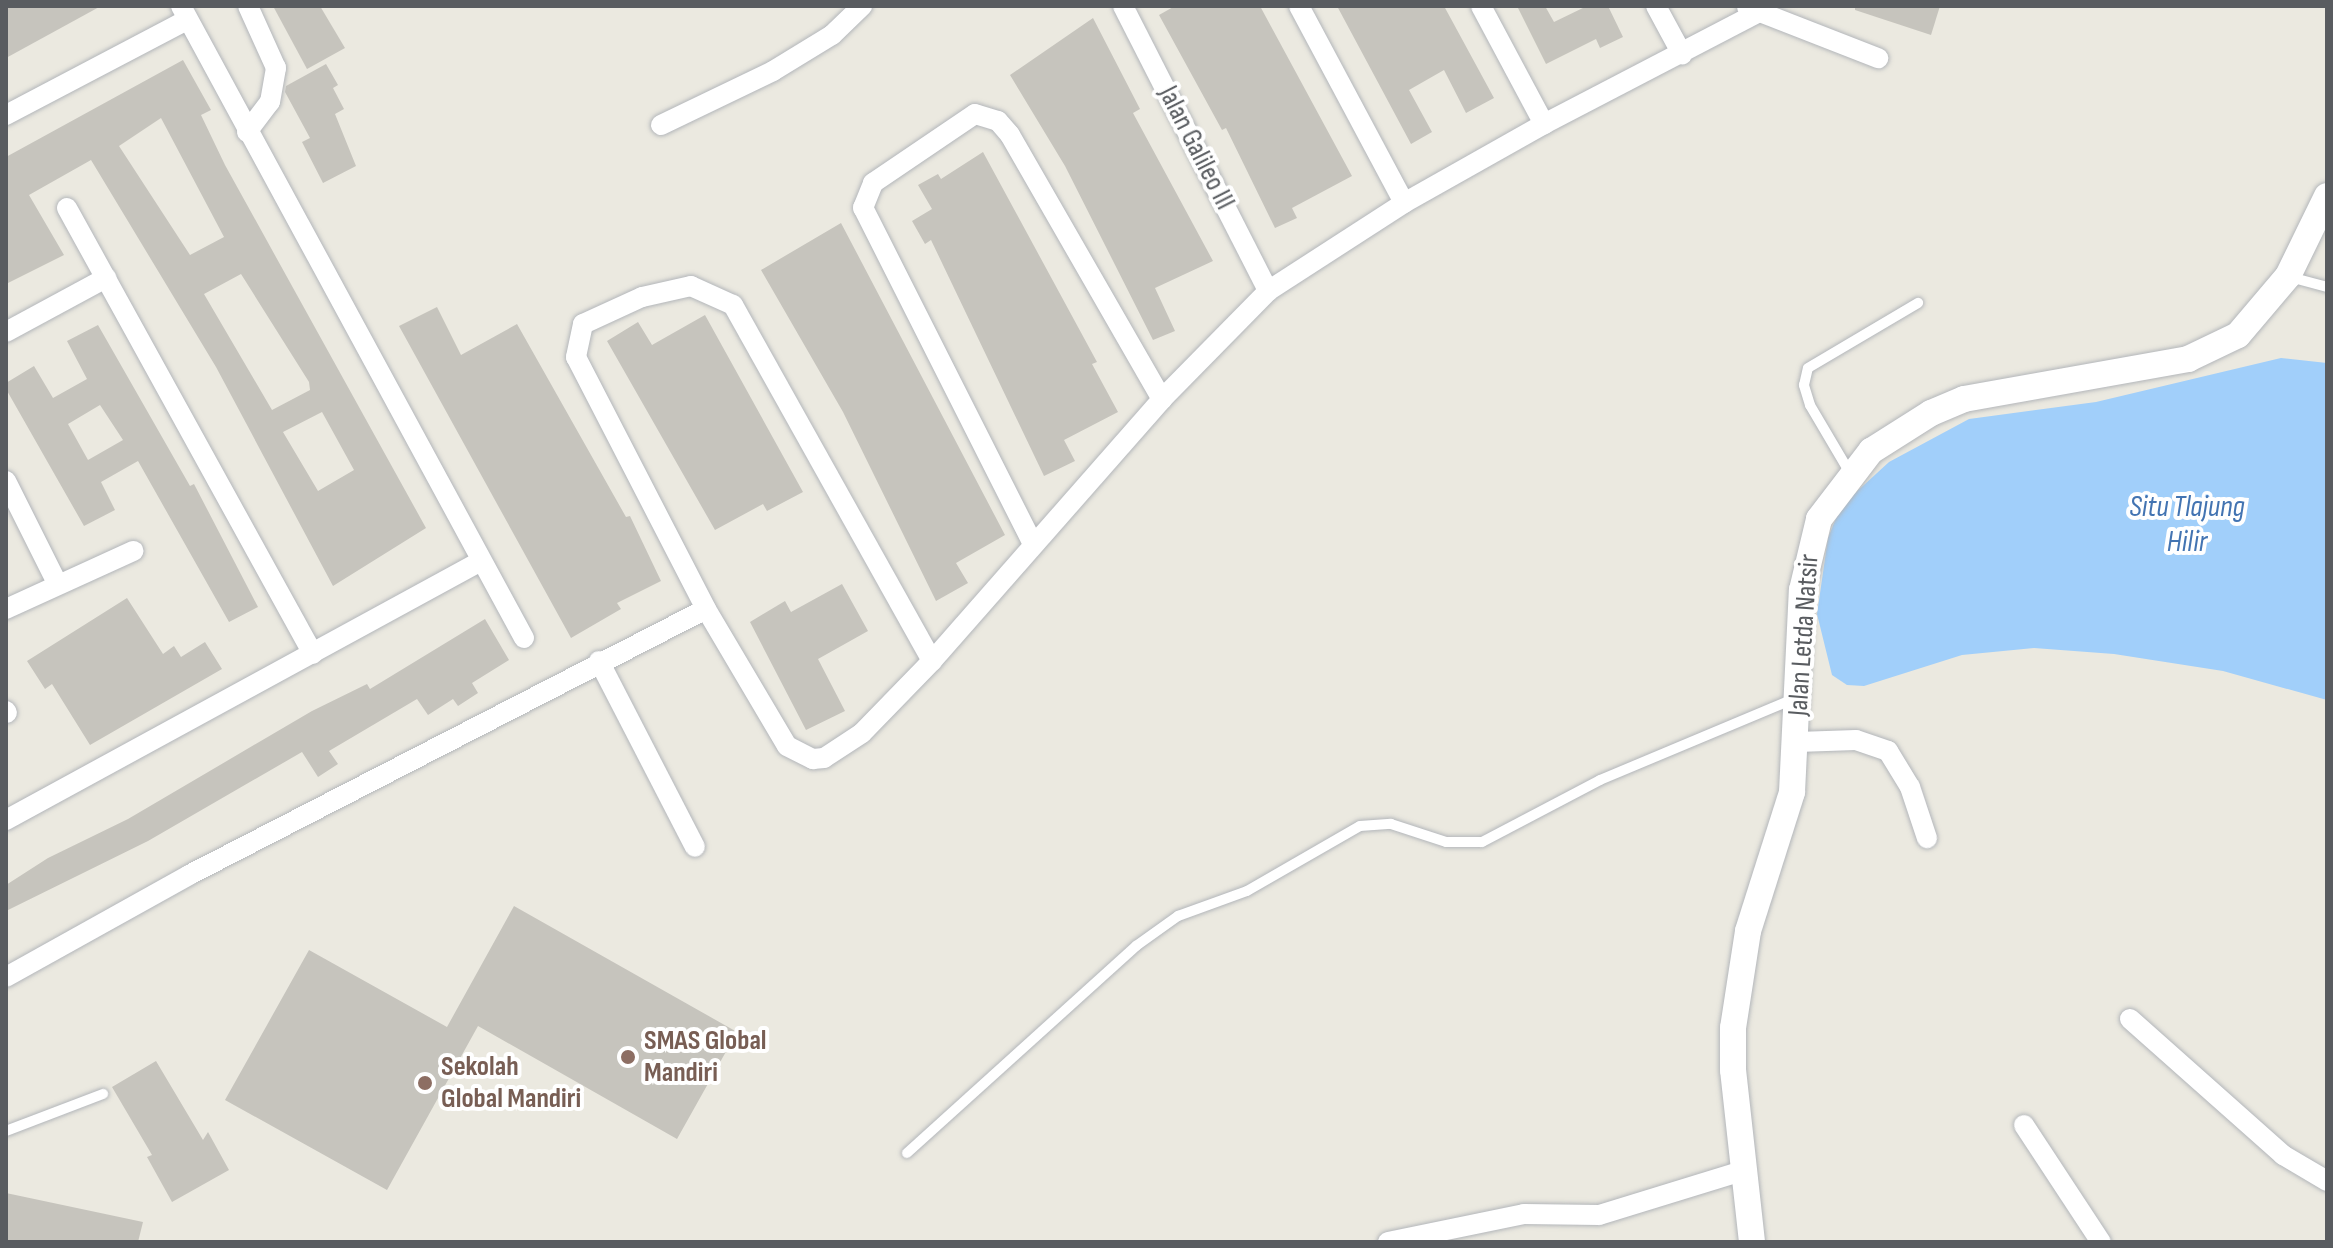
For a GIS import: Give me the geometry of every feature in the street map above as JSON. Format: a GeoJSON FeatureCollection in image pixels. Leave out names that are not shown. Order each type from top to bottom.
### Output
{"type":"FeatureCollection","features":[{"type":"Feature","properties":{"kind":"street"},"geometry":{"type":"LineString","coordinates":[[247,132],[270,102],[276,68],[248,6]]}},
{"type":"Feature","properties":{"kind":"street"},"geometry":{"type":"LineString","coordinates":[[661,125],[773,71],[832,35],[862,6]]}},
{"type":"Feature","properties":{"kind":"street","name":"Jalan Galileo III"},"geometry":{"type":"LineString","coordinates":[[1123,6],[1268,291]]}},
{"type":"Feature","properties":{"kind":"street"},"geometry":{"type":"LineString","coordinates":[[1299,6],[1404,203]]}},
{"type":"Feature","properties":{"kind":"street"},"geometry":{"type":"LineString","coordinates":[[1481,6],[1544,124]]}},
{"type":"Feature","properties":{"kind":"street"},"geometry":{"type":"LineString","coordinates":[[1656,6],[1682,54]]}},
{"type":"Feature","properties":{"kind":"street"},"geometry":{"type":"LineString","coordinates":[[932,661],[733,305],[691,286],[601,312],[583,324],[576,357],[706,609],[771,724],[787,746],[813,759],[842,749],[862,733],[932,661],[1162,399],[1268,291],[1404,203],[1544,124],[1682,54],[1751,9],[1878,58]]}},
{"type":"Feature","properties":{"kind":"street"},"geometry":{"type":"LineString","coordinates":[[6,115],[184,13],[524,638]]}},
{"type":"Feature","properties":{"kind":"street"},"geometry":{"type":"LineString","coordinates":[[1033,544],[863,208],[873,183],[975,114],[998,121],[1162,399]]}},
{"type":"Feature","properties":{"kind":"street","name":"Jalan Letda Natsir"},"geometry":{"type":"LineString","coordinates":[[1752,1242],[1733,1070],[1739,970],[1787,817],[1797,742],[1808,553],[1819,519],[1850,473],[1900,430],[1964,399],[2151,367],[2219,347],[2257,318],[2288,276],[2327,196]]}},
{"type":"Feature","properties":{"kind":"street"},"geometry":{"type":"LineString","coordinates":[[67,208],[313,654]]}},
{"type":"Feature","properties":{"kind":"street"},"geometry":{"type":"LineString","coordinates":[[6,332],[106,278]]}},
{"type":"Feature","properties":{"kind":"street"},"geometry":{"type":"LineString","coordinates":[[6,481],[57,583]]}},
{"type":"Feature","properties":{"kind":"street"},"geometry":{"type":"LineString","coordinates":[[6,609],[57,583],[133,551]]}},
{"type":"Feature","properties":{"kind":"street"},"geometry":{"type":"LineString","coordinates":[[6,820],[481,561]]}},
{"type":"Feature","properties":{"kind":"street"},"geometry":{"type":"LineString","coordinates":[[6,977],[189,875],[599,661],[706,609]]}},
{"type":"Feature","properties":{"kind":"street"},"geometry":{"type":"LineString","coordinates":[[599,661],[695,847]]}},
{"type":"Feature","properties":{"kind":"street"},"geometry":{"type":"LineString","coordinates":[[1797,742],[1856,740],[1888,751],[1910,787],[1927,838]]}},
{"type":"Feature","properties":{"kind":"street"},"geometry":{"type":"LineString","coordinates":[[2130,1019],[2283,1155],[2327,1181]]}},
{"type":"Feature","properties":{"kind":"street"},"geometry":{"type":"LineString","coordinates":[[2024,1125],[2101,1242]]}},
{"type":"Feature","properties":{"kind":"street"},"geometry":{"type":"LineString","coordinates":[[1388,1242],[1524,1214],[1599,1215],[1742,1171]]}},
{"type":"Feature","properties":{"kind":"lane"},"geometry":{"type":"LineString","coordinates":[[2288,276],[2327,287]]}},
{"type":"Feature","properties":{"kind":"lane"},"geometry":{"type":"LineString","coordinates":[[1850,473],[1810,405],[1804,385],[1808,368],[1918,303]]}},
{"type":"Feature","properties":{"kind":"lane"},"geometry":{"type":"LineString","coordinates":[[907,1153],[1136,946],[1178,916],[1247,891],[1310,851],[1373,823],[1446,842],[1482,842],[1600,780],[1798,698]]}},
{"type":"Feature","properties":{"kind":"lane"},"geometry":{"type":"LineString","coordinates":[[6,1131],[103,1094]]}},
{"type":"Feature","properties":{"kind":"water","name":"Situ Tlajung Hilir"},"geometry":{"type":"Polygon","coordinates":[[[2281,358],[2327,363],[2327,700],[2223,671],[2114,654],[2034,648],[1962,655],[1864,686],[1847,685],[1832,675],[1817,614],[1828,538],[1841,506],[1889,462],[1969,419],[2096,402],[2281,358]]]}},
{"type":"Feature","properties":{"kind":"building"},"geometry":{"type":"Polygon","coordinates":[[[6,6],[101,6],[6,58],[6,6]]]}},
{"type":"Feature","properties":{"kind":"building"},"geometry":{"type":"Polygon","coordinates":[[[273,6],[320,6],[345,48],[307,69],[273,6]]]}},
{"type":"Feature","properties":{"kind":"building"},"geometry":{"type":"Polygon","coordinates":[[[1175,6],[1260,6],[1352,176],[1292,208],[1297,218],[1275,228],[1226,128],[1222,130],[1159,15],[1175,6]]]}},
{"type":"Feature","properties":{"kind":"building"},"geometry":{"type":"Polygon","coordinates":[[[1337,6],[1444,6],[1494,98],[1466,113],[1444,70],[1409,90],[1432,132],[1411,144],[1337,6]]]}},
{"type":"Feature","properties":{"kind":"building"},"geometry":{"type":"Polygon","coordinates":[[[1517,6],[1545,6],[1554,22],[1587,6],[1608,6],[1623,37],[1600,48],[1596,39],[1546,64],[1517,6]]]}},
{"type":"Feature","properties":{"kind":"building"},"geometry":{"type":"Polygon","coordinates":[[[1855,6],[1940,6],[1931,35],[1855,10],[1855,6]]]}},
{"type":"Feature","properties":{"kind":"building"},"geometry":{"type":"Polygon","coordinates":[[[1093,18],[1140,109],[1133,113],[1213,261],[1155,288],[1175,331],[1153,340],[1065,166],[1010,75],[1093,18]]]}},
{"type":"Feature","properties":{"kind":"building"},"geometry":{"type":"Polygon","coordinates":[[[183,60],[211,110],[201,115],[225,165],[426,528],[333,586],[216,367],[91,160],[29,195],[64,255],[6,284],[6,157],[183,60]],[[161,118],[119,146],[190,255],[224,237],[161,118]],[[241,274],[204,294],[272,410],[310,390],[309,382],[241,274]],[[322,412],[283,432],[318,491],[354,470],[322,412]]]}},
{"type":"Feature","properties":{"kind":"building"},"geometry":{"type":"Polygon","coordinates":[[[326,64],[338,85],[333,88],[344,109],[335,114],[356,166],[323,183],[302,142],[310,138],[285,92],[286,86],[326,64]]]}},
{"type":"Feature","properties":{"kind":"building"},"geometry":{"type":"Polygon","coordinates":[[[983,152],[1097,362],[1092,364],[1118,412],[1064,440],[1075,461],[1044,476],[931,240],[925,244],[912,221],[932,209],[918,185],[938,174],[941,179],[983,152]]]}},
{"type":"Feature","properties":{"kind":"building"},"geometry":{"type":"Polygon","coordinates":[[[841,223],[1005,535],[956,563],[968,583],[936,601],[843,412],[761,270],[841,223]]]}},
{"type":"Feature","properties":{"kind":"building"},"geometry":{"type":"Polygon","coordinates":[[[437,307],[461,355],[517,324],[626,517],[630,516],[661,581],[617,603],[621,609],[571,638],[399,326],[437,307]]]}},
{"type":"Feature","properties":{"kind":"building"},"geometry":{"type":"Polygon","coordinates":[[[705,315],[803,492],[767,511],[763,504],[715,530],[607,341],[638,322],[652,345],[705,315]]]}},
{"type":"Feature","properties":{"kind":"building"},"geometry":{"type":"Polygon","coordinates":[[[98,325],[190,486],[194,484],[258,607],[229,622],[138,461],[101,482],[115,510],[84,526],[6,389],[6,383],[34,366],[53,398],[87,379],[67,341],[98,325]],[[100,405],[68,424],[88,460],[123,440],[100,405]]]}},
{"type":"Feature","properties":{"kind":"building"},"geometry":{"type":"Polygon","coordinates":[[[842,584],[868,631],[818,659],[845,711],[806,730],[750,622],[785,601],[791,612],[842,584]]]}},
{"type":"Feature","properties":{"kind":"building"},"geometry":{"type":"Polygon","coordinates":[[[127,598],[163,654],[174,646],[181,657],[205,642],[222,669],[90,745],[52,684],[45,689],[27,661],[127,598]]]}},
{"type":"Feature","properties":{"kind":"building"},"geometry":{"type":"Polygon","coordinates":[[[485,619],[509,660],[472,683],[478,693],[458,706],[453,699],[428,715],[417,699],[329,751],[338,764],[318,777],[302,752],[148,841],[6,911],[6,885],[48,858],[128,819],[312,711],[367,684],[370,689],[485,619]]]}},
{"type":"Feature","properties":{"kind":"building"},"geometry":{"type":"Polygon","coordinates":[[[514,906],[737,1032],[677,1139],[478,1026],[387,1190],[225,1100],[309,950],[447,1027],[514,906]]]}},
{"type":"Feature","properties":{"kind":"building"},"geometry":{"type":"Polygon","coordinates":[[[156,1061],[203,1140],[208,1132],[229,1170],[172,1202],[147,1157],[152,1155],[112,1087],[156,1061]]]}},
{"type":"Feature","properties":{"kind":"building"},"geometry":{"type":"Polygon","coordinates":[[[6,1193],[143,1222],[138,1242],[6,1242],[6,1193]]]}},
{"type":"Feature","properties":{"kind":"place","name":"SMAS Global Mandiri"},"geometry":{"type":"Point","coordinates":[628,1057]}},
{"type":"Feature","properties":{"kind":"place","name":"Sekolah Global Mandiri"},"geometry":{"type":"Point","coordinates":[425,1083]}}]}
